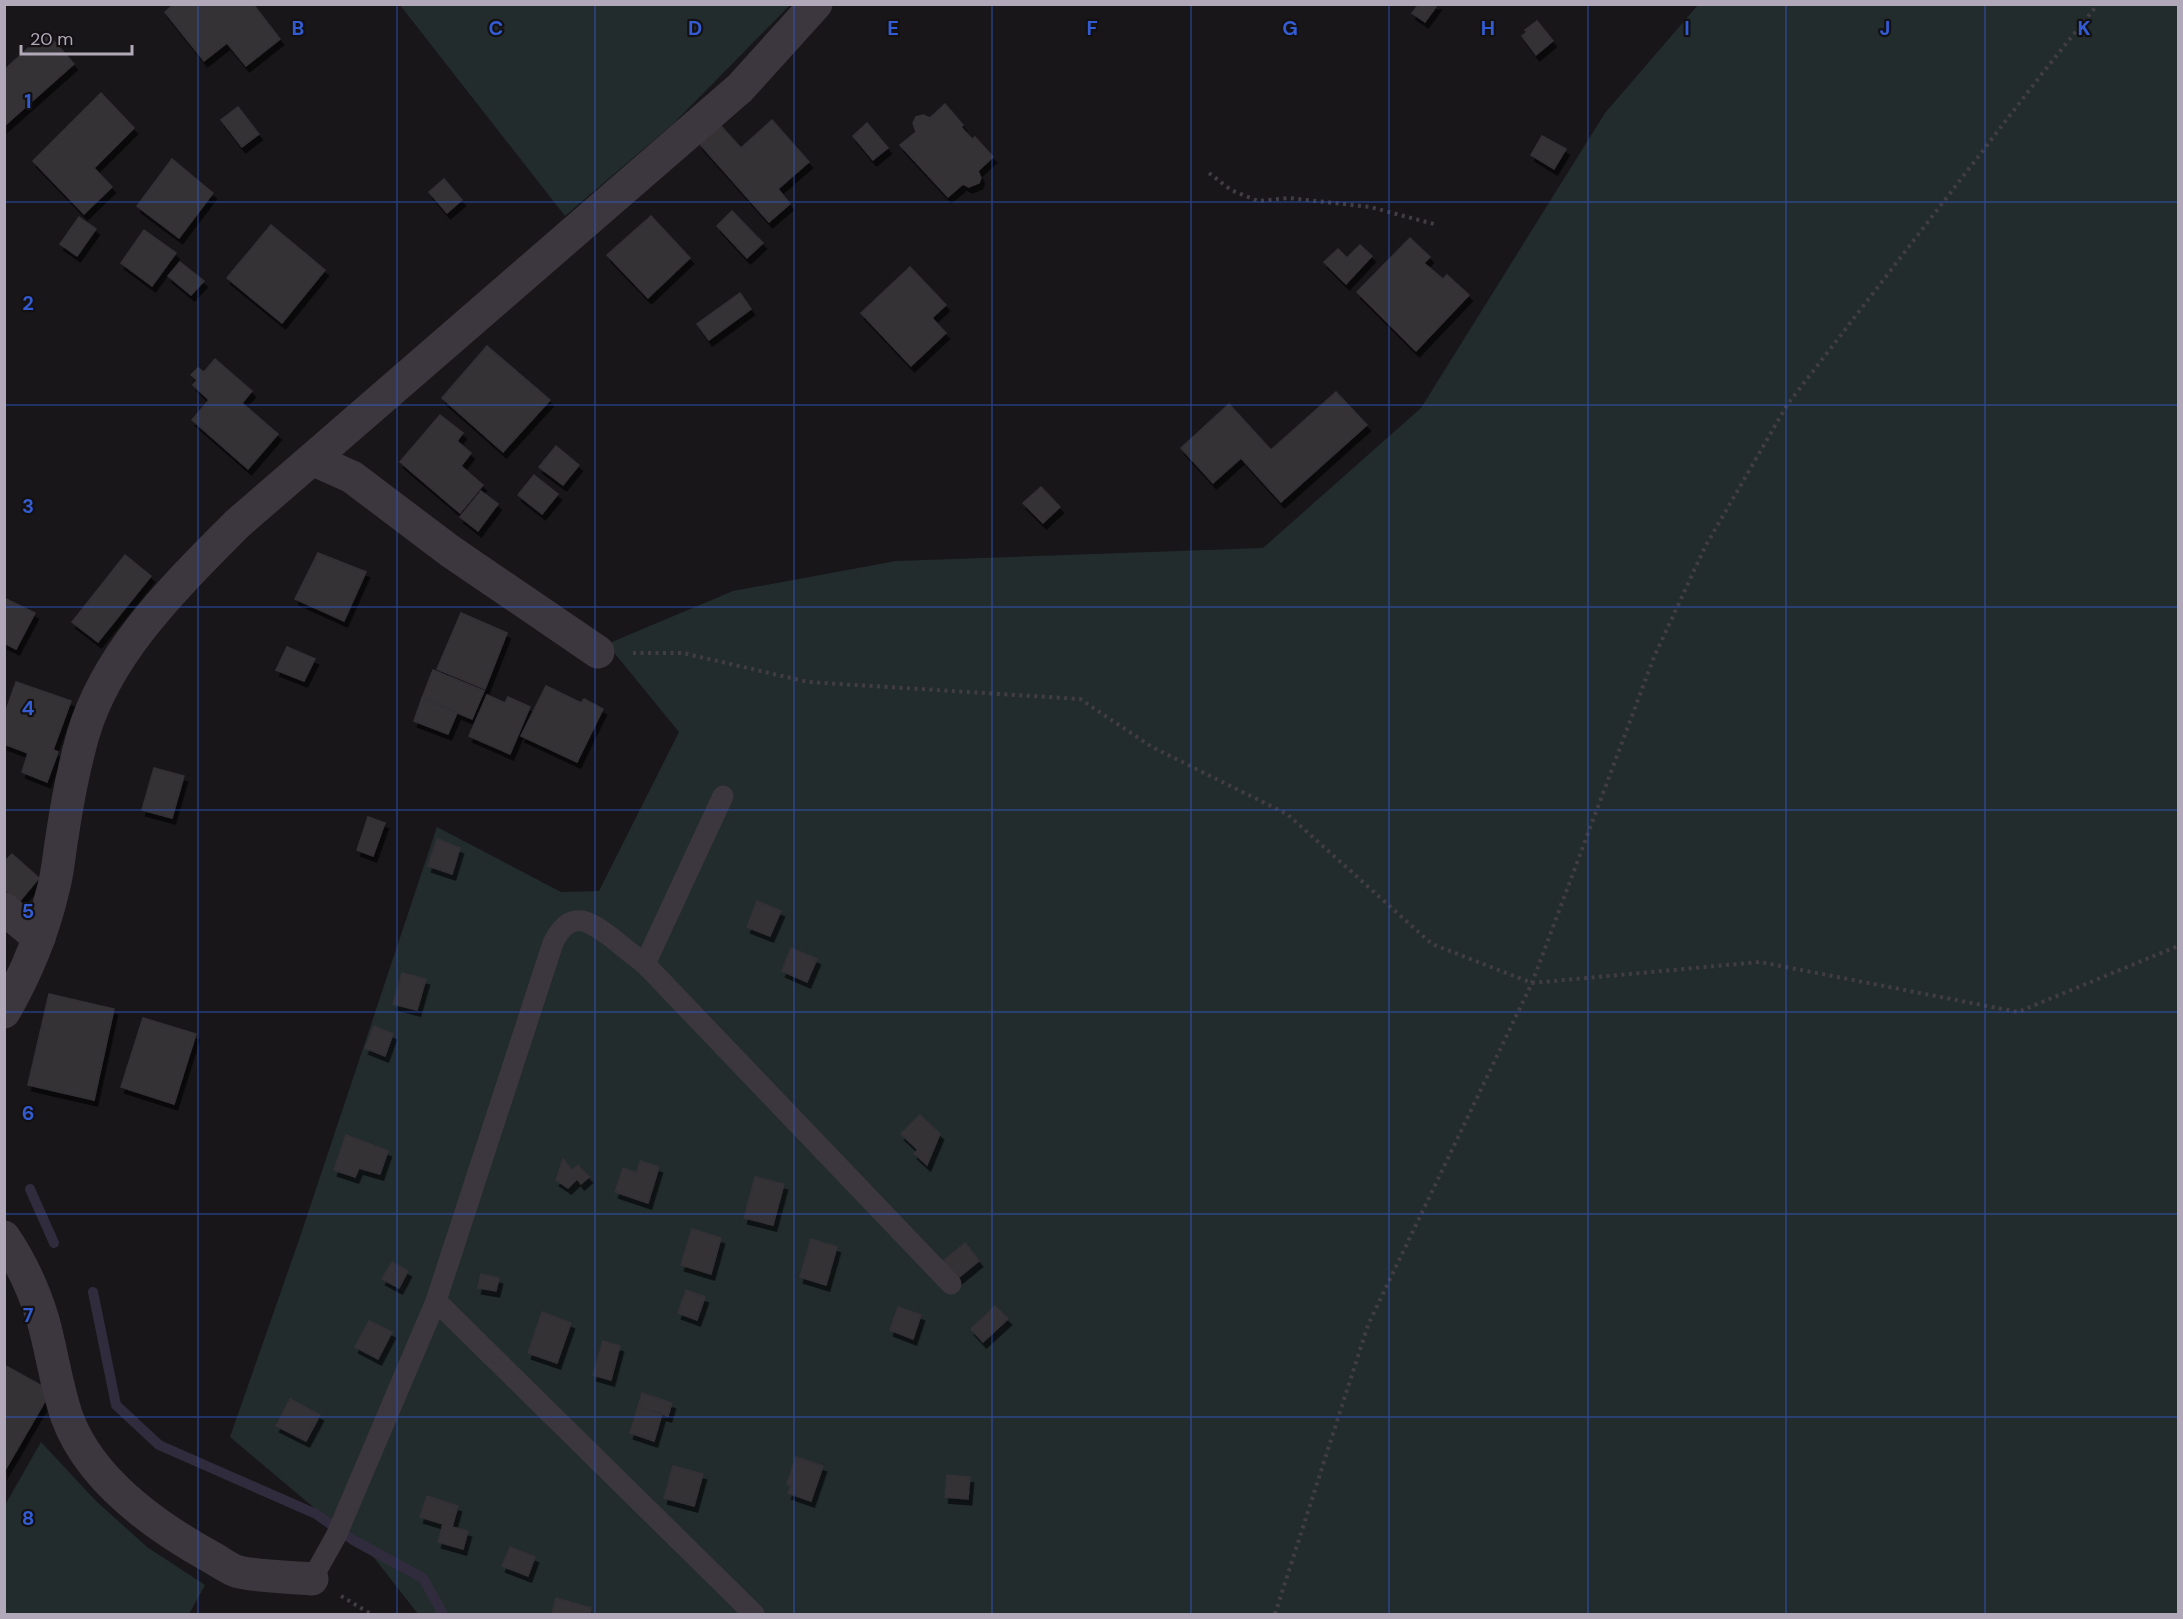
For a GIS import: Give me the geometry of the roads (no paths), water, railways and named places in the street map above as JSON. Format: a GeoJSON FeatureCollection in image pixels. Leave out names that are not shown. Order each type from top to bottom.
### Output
{"type":"FeatureCollection","features":[{"type":"Feature","properties":{"kind":"street"},"geometry":{"type":"LineString","coordinates":[[4,1012],[18,989],[39,938],[54,890],[64,821],[84,734],[106,680],[131,642],[186,576],[237,524],[314,460],[740,88],[816,4]]}},
{"type":"Feature","properties":{"kind":"street"},"geometry":{"type":"LineString","coordinates":[[314,460],[352,477],[450,551],[598,652]]}},
{"type":"Feature","properties":{"kind":"street"},"geometry":{"type":"LineString","coordinates":[[4,909],[39,938]]}},
{"type":"Feature","properties":{"kind":"street"},"geometry":{"type":"LineString","coordinates":[[4,1237],[30,1284],[43,1320],[56,1380],[68,1419],[86,1452],[107,1479],[136,1506],[193,1547],[238,1572],[312,1579]]}},
{"type":"Feature","properties":{"kind":"lane"},"geometry":{"type":"LineString","coordinates":[[645,964],[723,796]]}},
{"type":"Feature","properties":{"kind":"lane"},"geometry":{"type":"LineString","coordinates":[[312,1579],[336,1536],[436,1300],[553,943],[559,931],[571,922],[582,920],[596,924],[645,964],[951,1284]]}},
{"type":"Feature","properties":{"kind":"lane"},"geometry":{"type":"LineString","coordinates":[[436,1300],[754,1614]]}},
{"type":"Feature","properties":{"kind":"waterway"},"geometry":{"type":"LineString","coordinates":[[30,1189],[54,1243]]}},
{"type":"Feature","properties":{"kind":"waterway"},"geometry":{"type":"LineString","coordinates":[[93,1292],[116,1405],[159,1445],[316,1514],[353,1540],[423,1578],[443,1614]]}}]}
